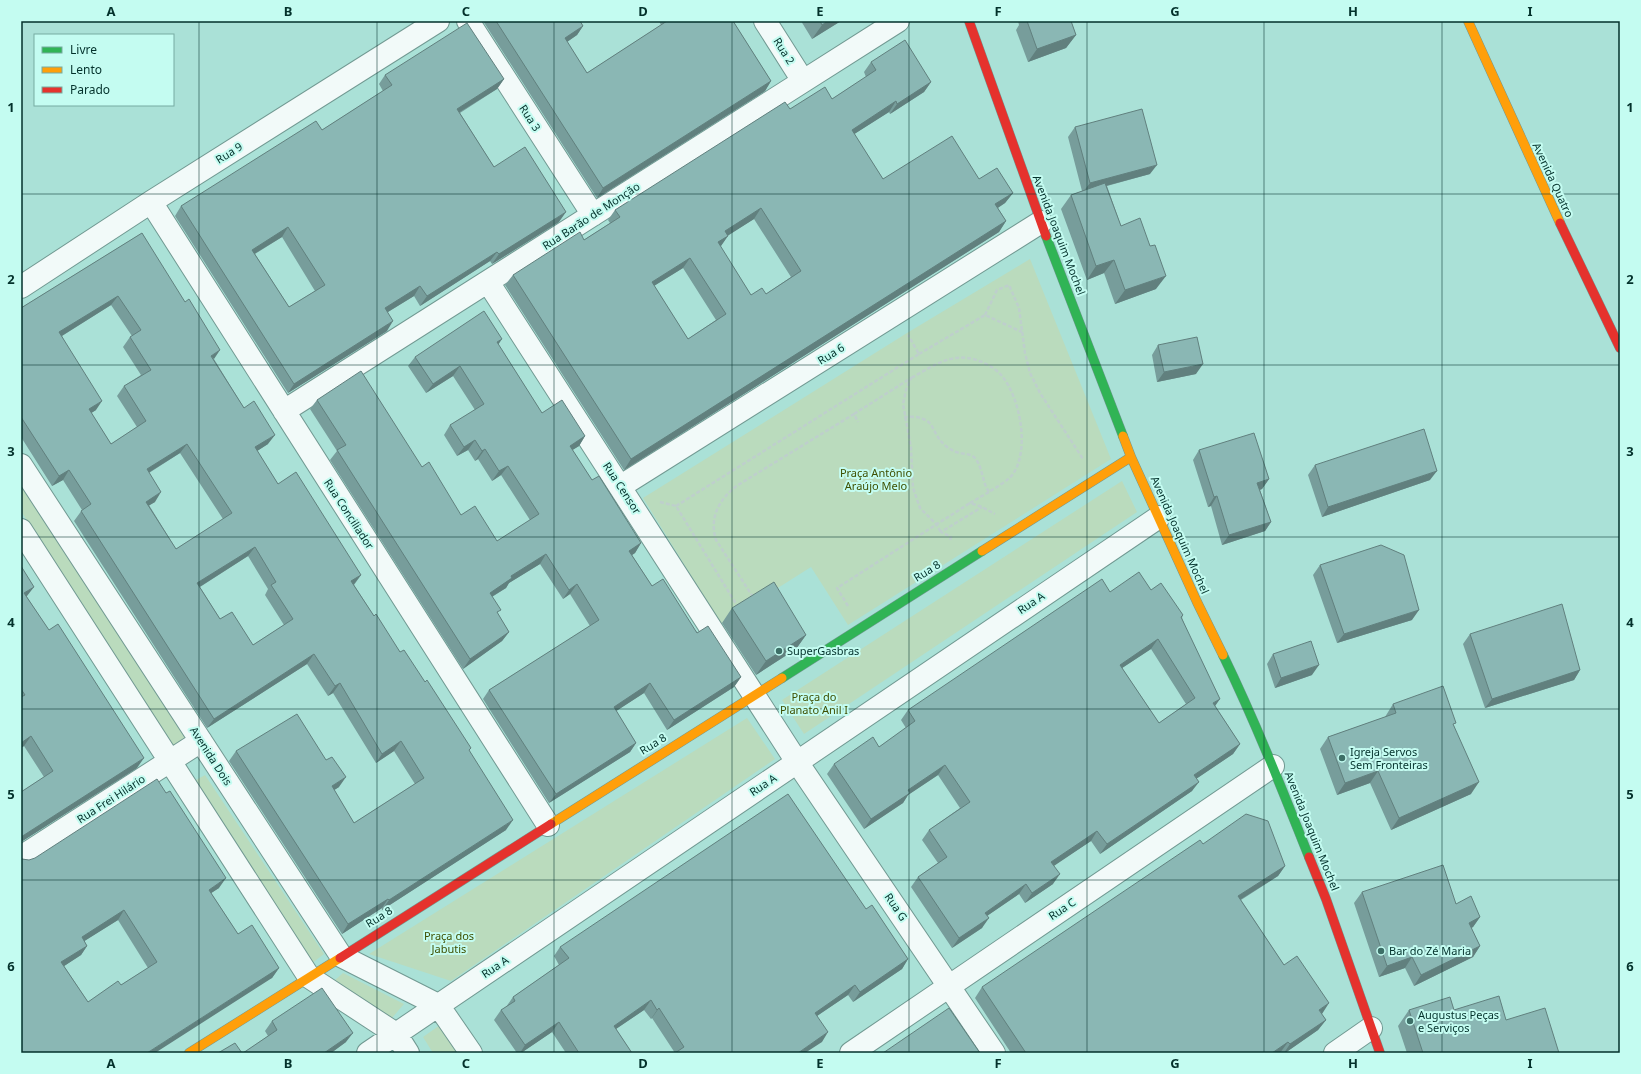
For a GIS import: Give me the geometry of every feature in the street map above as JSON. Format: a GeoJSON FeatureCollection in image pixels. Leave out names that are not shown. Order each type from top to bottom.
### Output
{"type":"FeatureCollection","features":[{"type":"Feature","properties":{"kind":"street","name":"Rua 9"},"geometry":{"type":"LineString","coordinates":[[21,287],[151,202],[438,21]]}},
{"type":"Feature","properties":{"kind":"street","name":"Rua 3"},"geometry":{"type":"LineString","coordinates":[[468,21],[593,215]]}},
{"type":"Feature","properties":{"kind":"street","name":"Rua 2"},"geometry":{"type":"LineString","coordinates":[[765,21],[803,81]]}},
{"type":"Feature","properties":{"kind":"street","name":"Rua Barão de Monção"},"geometry":{"type":"LineString","coordinates":[[284,411],[898,21]]}},
{"type":"Feature","properties":{"kind":"street","name":"Avenida Joaquim Mochel"},"geometry":{"type":"LineString","coordinates":[[969,21],[1041,222],[1131,457],[1197,602],[1240,690],[1273,766],[1326,898],[1380,1053]]}},
{"type":"Feature","properties":{"kind":"street","name":"Avenida Quatro"},"geometry":{"type":"LineString","coordinates":[[1468,21],[1540,181],[1620,348]]}},
{"type":"Feature","properties":{"kind":"street","name":"Rua Conciliador"},"geometry":{"type":"LineString","coordinates":[[151,202],[548,825]]}},
{"type":"Feature","properties":{"kind":"street","name":"Rua 6"},"geometry":{"type":"LineString","coordinates":[[621,486],[1041,222]]}},
{"type":"Feature","properties":{"kind":"street","name":"Rua Censor"},"geometry":{"type":"LineString","coordinates":[[488,282],[755,694],[797,762]]}},
{"type":"Feature","properties":{"kind":"street","name":"Rua 8"},"geometry":{"type":"LineString","coordinates":[[189,1053],[1131,457]]}},
{"type":"Feature","properties":{"kind":"street","name":"Avenida Dois"},"geometry":{"type":"LineString","coordinates":[[21,465],[342,956],[438,1005]]}},
{"type":"Feature","properties":{"kind":"street","name":"Rua A"},"geometry":{"type":"LineString","coordinates":[[368,1053],[1159,517]]}},
{"type":"Feature","properties":{"kind":"street"},"geometry":{"type":"LineString","coordinates":[[21,530],[308,977],[396,1034],[408,1053]]}},
{"type":"Feature","properties":{"kind":"street","name":"Rua Frei Hilário"},"geometry":{"type":"LineString","coordinates":[[21,857],[201,741]]}},
{"type":"Feature","properties":{"kind":"street","name":"Rua G"},"geometry":{"type":"LineString","coordinates":[[797,762],[994,1053]]}},
{"type":"Feature","properties":{"kind":"street","name":"Rua C"},"geometry":{"type":"LineString","coordinates":[[852,1053],[1273,766]]}},
{"type":"Feature","properties":{"kind":"street"},"geometry":{"type":"LineString","coordinates":[[438,1005],[471,1053]]}},
{"type":"Feature","properties":{"kind":"street"},"geometry":{"type":"LineString","coordinates":[[1336,1053],[1371,1028]]}},
{"type":"Feature","properties":{"kind":"path"},"geometry":{"type":"LineString","coordinates":[[676,506],[985,315],[997,290],[1010,285],[1019,308],[1025,354],[1030,373],[1040,393],[1085,463]]}},
{"type":"Feature","properties":{"kind":"path"},"geometry":{"type":"LineString","coordinates":[[985,315],[1022,332]]}},
{"type":"Feature","properties":{"kind":"path"},"geometry":{"type":"LineString","coordinates":[[907,333],[920,354]]}},
{"type":"Feature","properties":{"kind":"path"},"geometry":{"type":"LineString","coordinates":[[748,601],[754,598],[716,540],[713,522],[723,498],[738,485],[911,378],[943,362],[954,358],[968,358],[992,367],[1002,375],[1018,407],[1022,441],[1019,460],[1013,475],[989,492],[936,524],[837,588],[851,611]]}},
{"type":"Feature","properties":{"kind":"path"},"geometry":{"type":"LineString","coordinates":[[911,378],[906,390],[903,404],[904,417],[911,448],[913,488],[920,508],[936,524],[941,532],[951,537],[949,544]]}},
{"type":"Feature","properties":{"kind":"path"},"geometry":{"type":"LineString","coordinates":[[854,414],[858,422]]}},
{"type":"Feature","properties":{"kind":"path"},"geometry":{"type":"LineString","coordinates":[[904,417],[924,419],[934,427],[940,441],[953,451],[974,456],[978,463],[985,487],[989,492]]}},
{"type":"Feature","properties":{"kind":"path"},"geometry":{"type":"LineString","coordinates":[[656,501],[676,506],[738,607]]}},
{"type":"Feature","properties":{"kind":"path"},"geometry":{"type":"LineString","coordinates":[[970,503],[982,507],[1001,517]]}},
{"type":"Feature","properties":{"kind":"path"},"geometry":{"type":"LineString","coordinates":[[941,532],[982,507]]}},
{"type":"Feature","properties":{"kind":"path"},"geometry":{"type":"LineString","coordinates":[[733,611],[743,604]]}},
{"type":"Feature","properties":{"kind":"green space","name":"Praça Antônio Araújo Melo"},"geometry":{"type":"Polygon","coordinates":[[[1030,259],[1111,459],[848,625],[811,567],[721,624],[643,498],[907,333],[1030,259]]]}},
{"type":"Feature","properties":{"kind":"green space"},"geometry":{"type":"Polygon","coordinates":[[[21,478],[192,747],[175,759],[21,511],[21,478]]]}},
{"type":"Feature","properties":{"kind":"green space","name":"Praça do Planato Anil I"},"geometry":{"type":"Polygon","coordinates":[[[1122,481],[1137,512],[804,734],[782,700],[1122,481]]]}},
{"type":"Feature","properties":{"kind":"green space","name":"Praça dos Jabutis"},"geometry":{"type":"Polygon","coordinates":[[[747,718],[775,759],[451,981],[369,954],[747,718]]]}},
{"type":"Feature","properties":{"kind":"green space"},"geometry":{"type":"Polygon","coordinates":[[[205,775],[324,954],[307,967],[189,784],[205,775]]]}},
{"type":"Feature","properties":{"kind":"green space"},"geometry":{"type":"Polygon","coordinates":[[[343,973],[404,1004],[391,1019],[334,981],[343,973]]]}},
{"type":"Feature","properties":{"kind":"green space"},"geometry":{"type":"Polygon","coordinates":[[[440,1025],[459,1053],[433,1053],[423,1037],[440,1025]]]}},
{"type":"Feature","properties":{"kind":"building"},"geometry":{"type":"Polygon","coordinates":[[[496,21],[580,21],[583,26],[565,38],[587,73],[667,21],[733,21],[771,81],[603,188],[496,21]]]}},
{"type":"Feature","properties":{"kind":"building"},"geometry":{"type":"Polygon","coordinates":[[[820,21],[828,21],[822,25],[820,21]]]}},
{"type":"Feature","properties":{"kind":"building"},"geometry":{"type":"Polygon","coordinates":[[[1027,21],[1071,21],[1076,35],[1037,49],[1027,21]]]}},
{"type":"Feature","properties":{"kind":"building"},"geometry":{"type":"Polygon","coordinates":[[[467,23],[504,79],[457,109],[494,167],[525,147],[566,212],[499,254],[497,252],[427,296],[420,286],[385,308],[393,321],[294,384],[181,206],[316,121],[322,130],[392,85],[385,75],[467,23]],[[288,227],[252,250],[289,307],[325,285],[288,227]]]}},
{"type":"Feature","properties":{"kind":"building"},"geometry":{"type":"Polygon","coordinates":[[[905,40],[931,82],[897,104],[896,101],[852,130],[883,179],[952,136],[979,179],[997,168],[1013,193],[995,204],[1006,221],[631,459],[513,275],[580,232],[584,240],[620,217],[615,210],[785,102],[790,109],[825,87],[832,99],[876,70],[871,62],[905,40]],[[761,208],[725,231],[728,236],[718,242],[751,295],[762,288],[766,294],[801,271],[761,208]],[[690,258],[652,282],[688,339],[726,314],[690,258]]]}},
{"type":"Feature","properties":{"kind":"building"},"geometry":{"type":"Polygon","coordinates":[[[1142,109],[1157,165],[1090,183],[1075,127],[1142,109]]]}},
{"type":"Feature","properties":{"kind":"building"},"geometry":{"type":"Polygon","coordinates":[[[1105,183],[1121,226],[1140,218],[1150,246],[1155,245],[1166,276],[1125,290],[1114,260],[1096,266],[1071,195],[1105,183]]]}},
{"type":"Feature","properties":{"kind":"building"},"geometry":{"type":"Polygon","coordinates":[[[142,233],[185,302],[189,299],[220,350],[211,356],[244,408],[254,401],[275,435],[255,447],[278,484],[296,472],[361,575],[351,581],[374,616],[376,614],[400,652],[404,650],[425,682],[427,680],[471,748],[469,750],[513,820],[389,900],[388,899],[348,924],[236,751],[297,714],[326,760],[332,757],[346,777],[332,786],[354,823],[424,778],[401,741],[382,754],[340,683],[335,686],[314,654],[214,719],[81,511],[91,504],[69,470],[59,476],[21,417],[21,308],[142,233]],[[118,296],[59,332],[102,401],[89,409],[111,444],[146,421],[124,386],[151,370],[130,337],[141,330],[118,296]],[[187,444],[147,469],[161,492],[146,502],[176,549],[232,513],[187,444]],[[255,547],[197,583],[220,619],[232,612],[253,645],[293,619],[271,585],[276,582],[255,547]]]}},
{"type":"Feature","properties":{"kind":"building"},"geometry":{"type":"Polygon","coordinates":[[[484,311],[502,339],[497,342],[542,413],[562,400],[585,436],[570,446],[592,480],[599,476],[641,543],[629,551],[652,586],[663,579],[697,633],[708,626],[741,677],[674,720],[650,683],[614,707],[636,743],[556,794],[489,690],[599,620],[577,584],[569,590],[546,554],[511,576],[512,578],[490,593],[501,610],[497,612],[509,632],[470,659],[337,450],[346,445],[317,400],[361,371],[422,467],[429,462],[461,515],[475,506],[497,541],[539,514],[508,466],[499,471],[485,449],[482,451],[475,440],[464,447],[450,425],[484,404],[460,366],[433,384],[415,357],[484,311]]]}},
{"type":"Feature","properties":{"kind":"building"},"geometry":{"type":"Polygon","coordinates":[[[1197,337],[1203,364],[1164,372],[1158,345],[1197,337]]]}},
{"type":"Feature","properties":{"kind":"building"},"geometry":{"type":"Polygon","coordinates":[[[1424,429],[1437,471],[1328,507],[1315,465],[1424,429]]]}},
{"type":"Feature","properties":{"kind":"building"},"geometry":{"type":"Polygon","coordinates":[[[1254,433],[1269,479],[1257,483],[1271,522],[1229,535],[1217,496],[1214,497],[1199,450],[1254,433]]]}},
{"type":"Feature","properties":{"kind":"building"},"geometry":{"type":"Polygon","coordinates":[[[1381,545],[1404,555],[1419,610],[1344,634],[1320,565],[1381,545]]]}},
{"type":"Feature","properties":{"kind":"building"},"geometry":{"type":"Polygon","coordinates":[[[21,566],[34,587],[24,593],[49,630],[58,624],[144,758],[21,837],[21,792],[53,771],[31,736],[21,743],[21,697],[25,695],[21,689],[21,566]]]}},
{"type":"Feature","properties":{"kind":"building"},"geometry":{"type":"Polygon","coordinates":[[[1139,572],[1151,590],[1161,583],[1183,615],[1181,617],[1220,699],[1213,703],[1240,744],[1194,775],[1199,782],[1107,844],[1097,831],[1051,862],[1060,874],[1032,893],[1026,884],[985,913],[989,918],[959,938],[918,877],[947,857],[929,830],[970,802],[945,765],[908,790],[910,793],[871,819],[834,764],[873,737],[879,747],[915,721],[908,710],[1102,579],[1110,592],[1139,572]],[[1158,639],[1120,665],[1159,723],[1195,698],[1158,639]]]}},
{"type":"Feature","properties":{"kind":"building"},"geometry":{"type":"Polygon","coordinates":[[[774,582],[806,635],[766,661],[732,608],[774,582]]]}},
{"type":"Feature","properties":{"kind":"building"},"geometry":{"type":"Polygon","coordinates":[[[1562,604],[1580,670],[1492,699],[1470,634],[1562,604]]]}},
{"type":"Feature","properties":{"kind":"building"},"geometry":{"type":"Polygon","coordinates":[[[1311,641],[1319,665],[1281,678],[1273,654],[1311,641]]]}},
{"type":"Feature","properties":{"kind":"building"},"geometry":{"type":"Polygon","coordinates":[[[1443,686],[1456,723],[1453,724],[1479,782],[1399,818],[1378,771],[1345,783],[1328,737],[1396,713],[1393,704],[1443,686]]]}},
{"type":"Feature","properties":{"kind":"building"},"geometry":{"type":"Polygon","coordinates":[[[157,779],[166,793],[170,791],[226,878],[209,890],[238,934],[252,925],[279,968],[147,1053],[21,1053],[21,857],[22,859],[29,860],[35,858],[157,779]],[[124,910],[82,937],[87,946],[61,962],[88,1002],[118,981],[121,985],[157,962],[124,910]]]}},
{"type":"Feature","properties":{"kind":"building"},"geometry":{"type":"Polygon","coordinates":[[[788,794],[866,909],[872,905],[908,959],[860,992],[855,985],[815,1013],[828,1032],[798,1053],[675,1053],[684,1047],[659,1008],[657,1010],[651,1000],[614,1026],[632,1053],[579,1053],[559,1022],[525,1045],[501,1010],[515,1001],[513,997],[569,958],[560,947],[788,794]]]}},
{"type":"Feature","properties":{"kind":"building"},"geometry":{"type":"Polygon","coordinates":[[[1246,814],[1268,821],[1285,866],[1238,896],[1284,965],[1297,956],[1329,1003],[1319,1010],[1326,1020],[1290,1044],[1288,1042],[1272,1053],[1026,1053],[982,987],[1200,840],[1203,844],[1246,814]]]}},
{"type":"Feature","properties":{"kind":"building"},"geometry":{"type":"Polygon","coordinates":[[[1443,865],[1456,904],[1471,896],[1480,917],[1469,923],[1480,946],[1421,975],[1412,957],[1387,966],[1362,892],[1443,865]]]}},
{"type":"Feature","properties":{"kind":"building"},"geometry":{"type":"Polygon","coordinates":[[[322,988],[353,1033],[324,1053],[243,1053],[277,1030],[272,1021],[322,988]]]}},
{"type":"Feature","properties":{"kind":"building"},"geometry":{"type":"Polygon","coordinates":[[[1499,996],[1506,1020],[1545,1008],[1559,1053],[1423,1053],[1409,1010],[1450,997],[1454,1010],[1499,996]]]}},
{"type":"Feature","properties":{"kind":"building"},"geometry":{"type":"Polygon","coordinates":[[[949,1008],[980,1053],[883,1053],[949,1008]]]}},
{"type":"Feature","properties":{"kind":"building"},"geometry":{"type":"Polygon","coordinates":[[[235,1043],[242,1053],[218,1053],[235,1043]]]}},
{"type":"Feature","properties":{"kind":"traffic: fast"},"geometry":{"type":"LineString","coordinates":[[1046,236],[1123,436]]}},
{"type":"Feature","properties":{"kind":"traffic: fast"},"geometry":{"type":"LineString","coordinates":[[782,678],[982,551]]}},
{"type":"Feature","properties":{"kind":"traffic: fast"},"geometry":{"type":"LineString","coordinates":[[1223,655],[1257,730],[1309,857]]}},
{"type":"Feature","properties":{"kind":"traffic: slow"},"geometry":{"type":"LineString","coordinates":[[1468,21],[1560,223]]}},
{"type":"Feature","properties":{"kind":"traffic: slow"},"geometry":{"type":"LineString","coordinates":[[1123,436],[1131,457],[1197,602],[1223,655]]}},
{"type":"Feature","properties":{"kind":"traffic: slow"},"geometry":{"type":"LineString","coordinates":[[982,551],[1131,457]]}},
{"type":"Feature","properties":{"kind":"traffic: slow"},"geometry":{"type":"LineString","coordinates":[[551,824],[782,678]]}},
{"type":"Feature","properties":{"kind":"traffic: slow"},"geometry":{"type":"LineString","coordinates":[[189,1053],[340,958]]}},
{"type":"Feature","properties":{"kind":"traffic: jam"},"geometry":{"type":"LineString","coordinates":[[969,21],[1046,236]]}},
{"type":"Feature","properties":{"kind":"traffic: jam"},"geometry":{"type":"LineString","coordinates":[[1560,223],[1620,348]]}},
{"type":"Feature","properties":{"kind":"traffic: jam"},"geometry":{"type":"LineString","coordinates":[[340,958],[551,824]]}},
{"type":"Feature","properties":{"kind":"traffic: jam"},"geometry":{"type":"LineString","coordinates":[[1309,857],[1326,899],[1380,1053]]}},
{"type":"Feature","properties":{"kind":"place","name":"SuperGasbras"},"geometry":{"type":"Point","coordinates":[779,651]}},
{"type":"Feature","properties":{"kind":"place","name":"Igreja Servos Sem Fronteiras"},"geometry":{"type":"Point","coordinates":[1342,758]}},
{"type":"Feature","properties":{"kind":"place","name":"Bar do Zé Maria"},"geometry":{"type":"Point","coordinates":[1381,951]}},
{"type":"Feature","properties":{"kind":"place","name":"Augustus Peças e Serviços"},"geometry":{"type":"Point","coordinates":[1410,1021]}}]}
